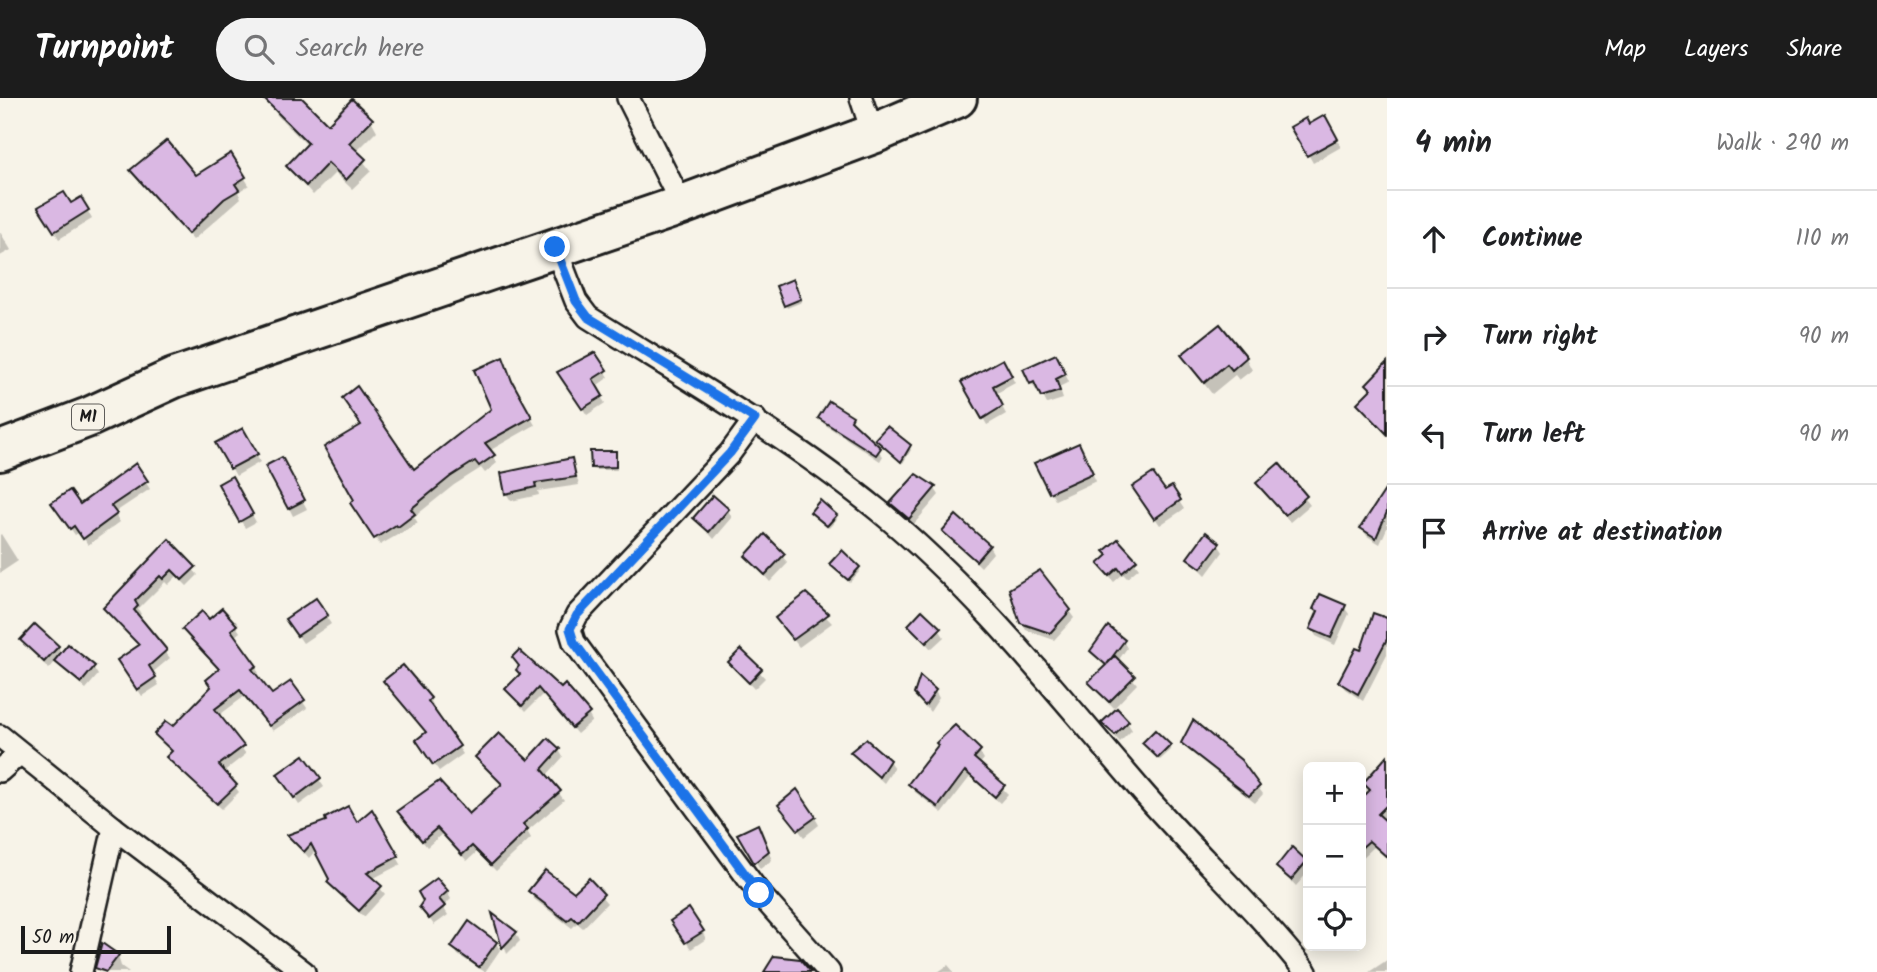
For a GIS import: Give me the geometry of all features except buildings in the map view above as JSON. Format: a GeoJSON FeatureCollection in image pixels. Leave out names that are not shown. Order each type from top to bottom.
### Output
{"type":"FeatureCollection","features":[{"type":"Feature","properties":{"kind":"highway","name":"M1"},"geometry":{"type":"LineString","coordinates":[[0,451],[89,417],[174,378],[682,205],[873,134],[957,98]]}},
{"type":"Feature","properties":{"kind":"highway","name":"M1"},"geometry":{"type":"LineString","coordinates":[[0,429],[133,383],[174,378]]}},
{"type":"Feature","properties":{"kind":"street"},"geometry":{"type":"LineString","coordinates":[[628,98],[682,205]]}},
{"type":"Feature","properties":{"kind":"street"},"geometry":{"type":"LineString","coordinates":[[861,98],[873,134]]}},
{"type":"Feature","properties":{"kind":"street"},"geometry":{"type":"LineString","coordinates":[[555,247],[576,301],[588,317],[755,419],[879,510],[964,587],[1141,790],[1266,922],[1306,972]]}},
{"type":"Feature","properties":{"kind":"street"},"geometry":{"type":"LineString","coordinates":[[755,419],[730,453],[577,615],[570,629],[574,642],[596,673],[759,893],[829,972]]}},
{"type":"Feature","properties":{"kind":"street"},"geometry":{"type":"LineString","coordinates":[[0,736],[114,828],[304,972]]}},
{"type":"Feature","properties":{"kind":"street"},"geometry":{"type":"LineString","coordinates":[[0,771],[20,753]]}},
{"type":"Feature","properties":{"kind":"street"},"geometry":{"type":"LineString","coordinates":[[81,972],[114,828]]}},
{"type":"Feature","properties":{"kind":"route"},"geometry":{"type":"LineString","coordinates":[[555,247],[576,301],[588,317],[755,419],[730,453],[577,615],[570,629],[574,642],[641,736],[759,893]]}}]}
